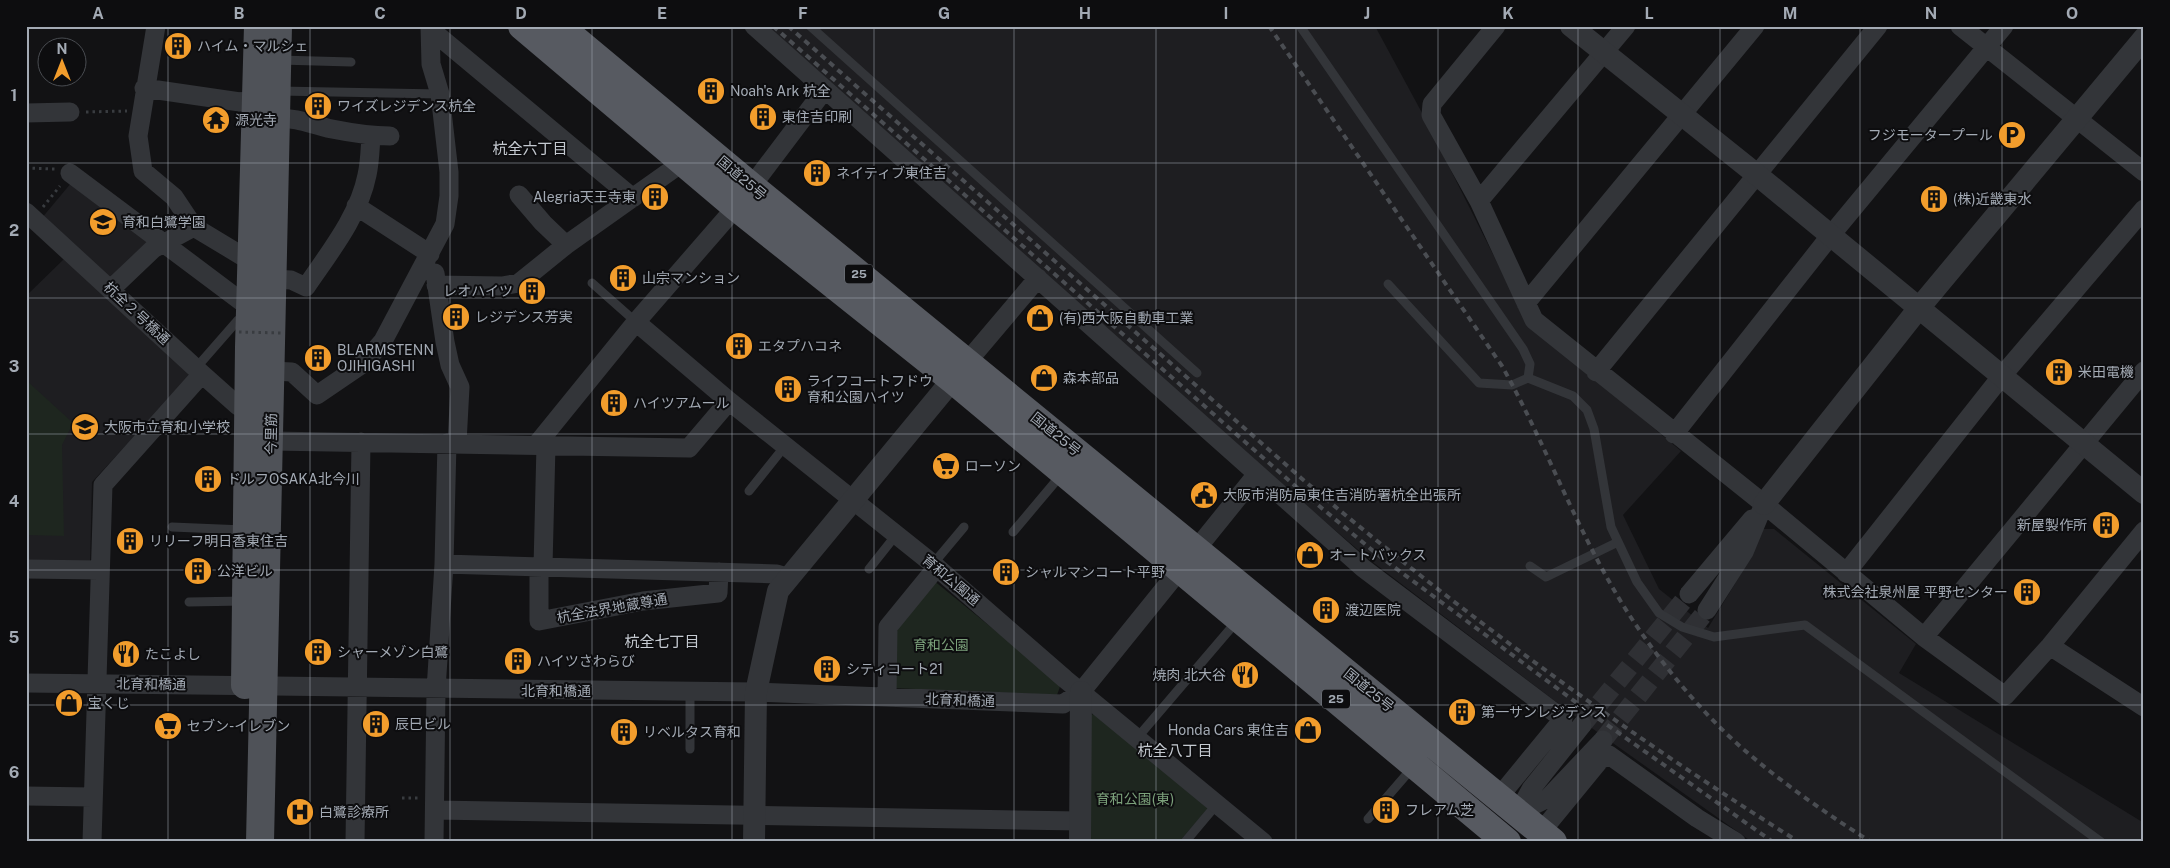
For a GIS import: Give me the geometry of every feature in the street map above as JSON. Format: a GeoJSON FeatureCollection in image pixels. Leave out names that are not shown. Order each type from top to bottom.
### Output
{"type":"FeatureCollection","features":[{"type":"Feature","properties":{"kind":"highway","name":"国道25号"},"geometry":{"type":"LineString","coordinates":[[559,26],[743,196],[1187,558],[1547,837]]}},
{"type":"Feature","properties":{"kind":"highway","name":"国道25号"},"geometry":{"type":"LineString","coordinates":[[532,30],[683,162],[743,196]]}},
{"type":"Feature","properties":{"kind":"highway","name":"国道25号"},"geometry":{"type":"LineString","coordinates":[[960,371],[1063,472],[1187,558],[1240,618],[1415,765],[1494,838]]}},
{"type":"Feature","properties":{"kind":"main road","name":"今里筋"},"geometry":{"type":"LineString","coordinates":[[258,26],[265,95],[252,262],[243,320],[249,410],[246,601],[255,686],[260,842]]}},
{"type":"Feature","properties":{"kind":"main road","name":"今里筋"},"geometry":{"type":"LineString","coordinates":[[241,842],[255,686],[271,441],[275,118],[265,95],[277,60],[278,26]]}},
{"type":"Feature","properties":{"kind":"street"},"geometry":{"type":"LineString","coordinates":[[754,26],[1363,568],[1563,719],[1508,805],[1494,838]]}},
{"type":"Feature","properties":{"kind":"street"},"geometry":{"type":"LineString","coordinates":[[1496,26],[1432,104],[1431,115],[1480,201],[1534,320],[1596,372],[1764,504],[1924,638],[2005,696],[2050,646],[2144,531]]}},
{"type":"Feature","properties":{"kind":"street"},"geometry":{"type":"LineString","coordinates":[[1571,26],[1831,235],[2144,493]]}},
{"type":"Feature","properties":{"kind":"street"},"geometry":{"type":"LineString","coordinates":[[1480,201],[1626,26]]}},
{"type":"Feature","properties":{"kind":"street"},"geometry":{"type":"LineString","coordinates":[[1526,303],[1755,26]]}},
{"type":"Feature","properties":{"kind":"street"},"geometry":{"type":"LineString","coordinates":[[1596,372],[1878,26]]}},
{"type":"Feature","properties":{"kind":"street"},"geometry":{"type":"LineString","coordinates":[[1960,26],[2076,120],[2144,172]]}},
{"type":"Feature","properties":{"kind":"street"},"geometry":{"type":"LineString","coordinates":[[1674,434],[1831,235],[2004,26]]}},
{"type":"Feature","properties":{"kind":"street"},"geometry":{"type":"LineString","coordinates":[[152,27],[138,136],[143,171],[174,197],[194,227],[252,262]]}},
{"type":"Feature","properties":{"kind":"street"},"geometry":{"type":"LineString","coordinates":[[272,371],[292,372],[317,395],[364,363],[383,341],[445,224],[449,196],[449,172],[440,94],[431,64],[430,28]]}},
{"type":"Feature","properties":{"kind":"street"},"geometry":{"type":"LineString","coordinates":[[430,28],[633,198]]}},
{"type":"Feature","properties":{"kind":"street"},"geometry":{"type":"LineString","coordinates":[[1689,594],[1764,504],[1919,308],[2144,38]]}},
{"type":"Feature","properties":{"kind":"street"},"geometry":{"type":"LineString","coordinates":[[144,88],[240,102],[265,95]]}},
{"type":"Feature","properties":{"kind":"street"},"geometry":{"type":"LineString","coordinates":[[541,567],[541,444],[636,322],[743,196],[825,89]]}},
{"type":"Feature","properties":{"kind":"street"},"geometry":{"type":"LineString","coordinates":[[26,113],[70,112]]}},
{"type":"Feature","properties":{"kind":"street"},"geometry":{"type":"LineString","coordinates":[[275,118],[297,118],[330,129],[371,136],[390,136]]}},
{"type":"Feature","properties":{"kind":"street"},"geometry":{"type":"LineString","coordinates":[[273,279],[291,280],[306,287],[335,244],[356,206],[367,176],[371,136]]}},
{"type":"Feature","properties":{"kind":"street"},"geometry":{"type":"LineString","coordinates":[[436,285],[502,286],[519,283],[566,246],[683,162]]}},
{"type":"Feature","properties":{"kind":"street"},"geometry":{"type":"LineString","coordinates":[[70,173],[165,244],[243,320]]}},
{"type":"Feature","properties":{"kind":"street"},"geometry":{"type":"LineString","coordinates":[[519,195],[566,246]]}},
{"type":"Feature","properties":{"kind":"street"},"geometry":{"type":"LineString","coordinates":[[356,206],[431,252],[444,342],[450,365],[460,388],[452,443],[436,690],[434,842]]}},
{"type":"Feature","properties":{"kind":"street"},"geometry":{"type":"LineString","coordinates":[[1846,573],[2001,377],[2144,209]]}},
{"type":"Feature","properties":{"kind":"street","name":"杭全２号橋通"},"geometry":{"type":"LineString","coordinates":[[30,215],[238,406],[249,410]]}},
{"type":"Feature","properties":{"kind":"street"},"geometry":{"type":"LineString","coordinates":[[111,288],[153,249],[194,227]]}},
{"type":"Feature","properties":{"kind":"street"},"geometry":{"type":"LineString","coordinates":[[754,842],[756,692],[778,591],[787,577],[1038,278]]}},
{"type":"Feature","properties":{"kind":"street","name":"育和公園通"},"geometry":{"type":"LineString","coordinates":[[636,322],[729,401],[935,565],[1081,692],[1263,842]]}},
{"type":"Feature","properties":{"kind":"street"},"geometry":{"type":"LineString","coordinates":[[92,842],[95,684],[103,484],[199,371]]}},
{"type":"Feature","properties":{"kind":"street"},"geometry":{"type":"LineString","coordinates":[[1924,638],[2144,371]]}},
{"type":"Feature","properties":{"kind":"street"},"geometry":{"type":"LineString","coordinates":[[271,441],[541,444],[689,448],[729,401]]}},
{"type":"Feature","properties":{"kind":"street"},"geometry":{"type":"LineString","coordinates":[[355,842],[361,442]]}},
{"type":"Feature","properties":{"kind":"street"},"geometry":{"type":"LineString","coordinates":[[435,810],[754,816],[1080,832],[1081,692],[1187,558],[1257,474]]}},
{"type":"Feature","properties":{"kind":"street"},"geometry":{"type":"LineString","coordinates":[[1707,610],[1744,552],[1764,504]]}},
{"type":"Feature","properties":{"kind":"street"},"geometry":{"type":"LineString","coordinates":[[444,564],[777,574],[787,577]]}},
{"type":"Feature","properties":{"kind":"street"},"geometry":{"type":"LineString","coordinates":[[887,697],[888,627],[935,565]]}},
{"type":"Feature","properties":{"kind":"street","name":"杭全法界地蔵尊通"},"geometry":{"type":"LineString","coordinates":[[541,567],[539,621],[643,601],[718,593],[719,572]]}},
{"type":"Feature","properties":{"kind":"street"},"geometry":{"type":"LineString","coordinates":[[26,569],[100,570]]}},
{"type":"Feature","properties":{"kind":"street"},"geometry":{"type":"LineString","coordinates":[[2050,646],[2144,707]]}},
{"type":"Feature","properties":{"kind":"street","name":"北育和橋通"},"geometry":{"type":"LineString","coordinates":[[26,683],[357,687],[436,690],[756,692],[1063,704],[1081,692]]}},
{"type":"Feature","properties":{"kind":"street"},"geometry":{"type":"LineString","coordinates":[[1508,805],[1531,789],[1582,726]]}},
{"type":"Feature","properties":{"kind":"street"},"geometry":{"type":"LineString","coordinates":[[1508,805],[1548,798],[1603,740]]}},
{"type":"Feature","properties":{"kind":"street"},"geometry":{"type":"LineString","coordinates":[[1547,837],[1600,760],[1609,755],[1698,818],[1736,842]]}},
{"type":"Feature","properties":{"kind":"street"},"geometry":{"type":"LineString","coordinates":[[26,796],[92,797]]}},
{"type":"Feature","properties":{"kind":"lane"},"geometry":{"type":"LineString","coordinates":[[810,26],[1196,373]]}},
{"type":"Feature","properties":{"kind":"lane"},"geometry":{"type":"LineString","coordinates":[[1300,26],[1522,349],[1530,364],[1528,378]]}},
{"type":"Feature","properties":{"kind":"lane"},"geometry":{"type":"LineString","coordinates":[[277,60],[351,62]]}},
{"type":"Feature","properties":{"kind":"lane"},"geometry":{"type":"LineString","coordinates":[[265,95],[440,94]]}},
{"type":"Feature","properties":{"kind":"lane"},"geometry":{"type":"LineString","coordinates":[[592,283],[636,322]]}},
{"type":"Feature","properties":{"kind":"lane"},"geometry":{"type":"LineString","coordinates":[[1388,284],[1480,383],[1512,385],[1528,378],[1573,396],[1587,410],[1594,429],[1611,527],[1638,582],[1659,613],[1682,627],[1714,637],[1805,626],[2101,842]]}},
{"type":"Feature","properties":{"kind":"lane"},"geometry":{"type":"LineString","coordinates":[[199,371],[243,320]]}},
{"type":"Feature","properties":{"kind":"lane"},"geometry":{"type":"LineString","coordinates":[[749,491],[785,446]]}},
{"type":"Feature","properties":{"kind":"lane"},"geometry":{"type":"LineString","coordinates":[[1013,532],[1063,472]]}},
{"type":"Feature","properties":{"kind":"lane"},"geometry":{"type":"LineString","coordinates":[[172,527],[248,530]]}},
{"type":"Feature","properties":{"kind":"lane"},"geometry":{"type":"LineString","coordinates":[[935,565],[964,527]]}},
{"type":"Feature","properties":{"kind":"lane"},"geometry":{"type":"LineString","coordinates":[[869,569],[896,535]]}},
{"type":"Feature","properties":{"kind":"lane"},"geometry":{"type":"LineString","coordinates":[[1530,566],[1546,577],[1618,542]]}},
{"type":"Feature","properties":{"kind":"lane"},"geometry":{"type":"LineString","coordinates":[[189,602],[246,601]]}},
{"type":"Feature","properties":{"kind":"lane"},"geometry":{"type":"LineString","coordinates":[[1136,738],[1240,618]]}},
{"type":"Feature","properties":{"kind":"lane"},"geometry":{"type":"LineString","coordinates":[[690,692],[690,749]]}},
{"type":"Feature","properties":{"kind":"lane"},"geometry":{"type":"LineString","coordinates":[[1368,819],[1415,765]]}},
{"type":"Feature","properties":{"kind":"lane"},"geometry":{"type":"LineString","coordinates":[[1185,842],[1217,804]]}},
{"type":"Feature","properties":{"kind":"path"},"geometry":{"type":"LineString","coordinates":[[70,112],[141,110]]}},
{"type":"Feature","properties":{"kind":"path"},"geometry":{"type":"LineString","coordinates":[[26,168],[58,169],[70,173],[30,215]]}},
{"type":"Feature","properties":{"kind":"path"},"geometry":{"type":"LineString","coordinates":[[243,320],[283,333]]}},
{"type":"Feature","properties":{"kind":"shaded area"},"geometry":{"type":"Polygon","coordinates":[[[761,26],[1375,26],[1421,111],[1527,322],[1681,451],[1623,515],[1659,589],[1708,628],[1742,572],[1763,529],[1774,529],[1916,644],[1899,673],[2144,823],[2144,841],[1752,842],[1572,714],[1370,560],[1255,462],[761,26]]]}},
{"type":"Feature","properties":{"kind":"shaded area"},"geometry":{"type":"Polygon","coordinates":[[[72,182],[152,241],[113,280],[41,219],[72,182]]]}},
{"type":"Feature","properties":{"kind":"shaded area","name":"大阪市立育和小学校"},"geometry":{"type":"Polygon","coordinates":[[[64,259],[194,372],[92,482],[90,565],[26,563],[26,296],[64,259]]]}},
{"type":"Feature","properties":{"kind":"green space"},"geometry":{"type":"Polygon","coordinates":[[[26,380],[73,423],[62,445],[64,536],[26,535],[26,380]]]}},
{"type":"Feature","properties":{"kind":"green space","name":"育和公園"},"geometry":{"type":"Polygon","coordinates":[[[933,580],[1061,684],[1057,695],[891,688],[893,629],[933,580]]]}},
{"type":"Feature","properties":{"kind":"green space","name":"育和公園(東)"},"geometry":{"type":"Polygon","coordinates":[[[1098,712],[1210,806],[1179,842],[1091,842],[1091,715],[1098,712]]]}},
{"type":"Feature","properties":{"kind":"tunnel"},"geometry":{"type":"LineString","coordinates":[[1582,725],[1689,594]]}},
{"type":"Feature","properties":{"kind":"tunnel"},"geometry":{"type":"LineString","coordinates":[[1603,740],[1707,610]]}},
{"type":"Feature","properties":{"kind":"railway"},"geometry":{"type":"LineString","coordinates":[[773,26],[1294,485],[1378,555],[1589,712],[1773,842]]}},
{"type":"Feature","properties":{"kind":"railway"},"geometry":{"type":"LineString","coordinates":[[788,26],[1301,478],[1360,527],[1543,669],[1670,758],[1799,842]]}},
{"type":"Feature","properties":{"kind":"railway"},"geometry":{"type":"LineString","coordinates":[[1269,26],[1502,366],[1599,563],[1627,611],[1656,653],[1706,713],[1742,748],[1805,798],[1871,842]]}},
{"type":"Feature","properties":{"kind":"place","name":"ハイム・マルシェ"},"geometry":{"type":"Point","coordinates":[178,46]}},
{"type":"Feature","properties":{"kind":"place","name":"Noah's Ark 杭全"},"geometry":{"type":"Point","coordinates":[711,91]}},
{"type":"Feature","properties":{"kind":"place","name":"ワイズレジデンス杭全"},"geometry":{"type":"Point","coordinates":[318,106]}},
{"type":"Feature","properties":{"kind":"place","name":"東住吉印刷"},"geometry":{"type":"Point","coordinates":[763,117]}},
{"type":"Feature","properties":{"kind":"place","name":"源光寺"},"geometry":{"type":"Point","coordinates":[216,120]}},
{"type":"Feature","properties":{"kind":"place","name":"フジモータープール"},"geometry":{"type":"Point","coordinates":[2012,135]}},
{"type":"Feature","properties":{"kind":"place","name":"ネイティブ東住吉"},"geometry":{"type":"Point","coordinates":[817,173]}},
{"type":"Feature","properties":{"kind":"place","name":"Alegria天王寺東"},"geometry":{"type":"Point","coordinates":[655,197]}},
{"type":"Feature","properties":{"kind":"place","name":"(株)近畿東水"},"geometry":{"type":"Point","coordinates":[1934,199]}},
{"type":"Feature","properties":{"kind":"place","name":"育和白鷺学園"},"geometry":{"type":"Point","coordinates":[103,222]}},
{"type":"Feature","properties":{"kind":"place","name":"山宗マンション"},"geometry":{"type":"Point","coordinates":[623,278]}},
{"type":"Feature","properties":{"kind":"place","name":"レオハイツ"},"geometry":{"type":"Point","coordinates":[532,291]}},
{"type":"Feature","properties":{"kind":"place","name":"レジデンス芳実"},"geometry":{"type":"Point","coordinates":[456,317]}},
{"type":"Feature","properties":{"kind":"place","name":"(有)西大阪自動車工業"},"geometry":{"type":"Point","coordinates":[1040,318]}},
{"type":"Feature","properties":{"kind":"place","name":"エタプハコネ"},"geometry":{"type":"Point","coordinates":[739,346]}},
{"type":"Feature","properties":{"kind":"place","name":"BLARMSTENN OJIHIGASHI"},"geometry":{"type":"Point","coordinates":[318,358]}},
{"type":"Feature","properties":{"kind":"place","name":"米田電機"},"geometry":{"type":"Point","coordinates":[2059,372]}},
{"type":"Feature","properties":{"kind":"place","name":"森本部品"},"geometry":{"type":"Point","coordinates":[1044,378]}},
{"type":"Feature","properties":{"kind":"place","name":"ライフコートフドウ 育和公園ハイツ"},"geometry":{"type":"Point","coordinates":[788,389]}},
{"type":"Feature","properties":{"kind":"place","name":"ハイツアムール"},"geometry":{"type":"Point","coordinates":[614,403]}},
{"type":"Feature","properties":{"kind":"place","name":"大阪市立育和小学校"},"geometry":{"type":"Point","coordinates":[85,427]}},
{"type":"Feature","properties":{"kind":"place","name":"ローソン"},"geometry":{"type":"Point","coordinates":[946,466]}},
{"type":"Feature","properties":{"kind":"place","name":"ドルフOSAKA北今川"},"geometry":{"type":"Point","coordinates":[208,479]}},
{"type":"Feature","properties":{"kind":"place","name":"大阪市消防局東住吉消防署杭全出張所"},"geometry":{"type":"Point","coordinates":[1204,495]}},
{"type":"Feature","properties":{"kind":"place","name":"新屋製作所"},"geometry":{"type":"Point","coordinates":[2106,525]}},
{"type":"Feature","properties":{"kind":"place","name":"リリーフ明日香東住吉"},"geometry":{"type":"Point","coordinates":[130,541]}},
{"type":"Feature","properties":{"kind":"place","name":"オートバックス"},"geometry":{"type":"Point","coordinates":[1310,555]}},
{"type":"Feature","properties":{"kind":"place","name":"公洋ビル"},"geometry":{"type":"Point","coordinates":[198,571]}},
{"type":"Feature","properties":{"kind":"place","name":"シャルマンコート平野"},"geometry":{"type":"Point","coordinates":[1006,572]}},
{"type":"Feature","properties":{"kind":"place","name":"株式会社泉州屋 平野センター"},"geometry":{"type":"Point","coordinates":[2027,592]}},
{"type":"Feature","properties":{"kind":"place","name":"渡辺医院"},"geometry":{"type":"Point","coordinates":[1326,610]}},
{"type":"Feature","properties":{"kind":"place","name":"シャーメゾン白鷺"},"geometry":{"type":"Point","coordinates":[318,652]}},
{"type":"Feature","properties":{"kind":"place","name":"たこよし"},"geometry":{"type":"Point","coordinates":[126,654]}},
{"type":"Feature","properties":{"kind":"place","name":"ハイツさわらび"},"geometry":{"type":"Point","coordinates":[518,661]}},
{"type":"Feature","properties":{"kind":"place","name":"シティコート21"},"geometry":{"type":"Point","coordinates":[827,669]}},
{"type":"Feature","properties":{"kind":"place","name":"焼肉 北大谷"},"geometry":{"type":"Point","coordinates":[1245,675]}},
{"type":"Feature","properties":{"kind":"place","name":"宝くじ"},"geometry":{"type":"Point","coordinates":[69,703]}},
{"type":"Feature","properties":{"kind":"place","name":"第一サンレジデンス"},"geometry":{"type":"Point","coordinates":[1462,712]}},
{"type":"Feature","properties":{"kind":"place","name":"辰巳ビル"},"geometry":{"type":"Point","coordinates":[376,724]}},
{"type":"Feature","properties":{"kind":"place","name":"セブン-イレブン"},"geometry":{"type":"Point","coordinates":[168,726]}},
{"type":"Feature","properties":{"kind":"place","name":"Honda Cars 東住吉"},"geometry":{"type":"Point","coordinates":[1308,730]}},
{"type":"Feature","properties":{"kind":"place","name":"リベルタス育和"},"geometry":{"type":"Point","coordinates":[624,732]}},
{"type":"Feature","properties":{"kind":"place","name":"フレアム芝"},"geometry":{"type":"Point","coordinates":[1386,810]}},
{"type":"Feature","properties":{"kind":"place","name":"白鷺診療所"},"geometry":{"type":"Point","coordinates":[300,812]}},
{"type":"Feature","properties":{"kind":"district","name":"杭全六丁目"},"geometry":{"type":"Point","coordinates":[530,148]}},
{"type":"Feature","properties":{"kind":"district","name":"杭全七丁目"},"geometry":{"type":"Point","coordinates":[662,641]}},
{"type":"Feature","properties":{"kind":"district","name":"杭全八丁目"},"geometry":{"type":"Point","coordinates":[1175,750]}}]}
